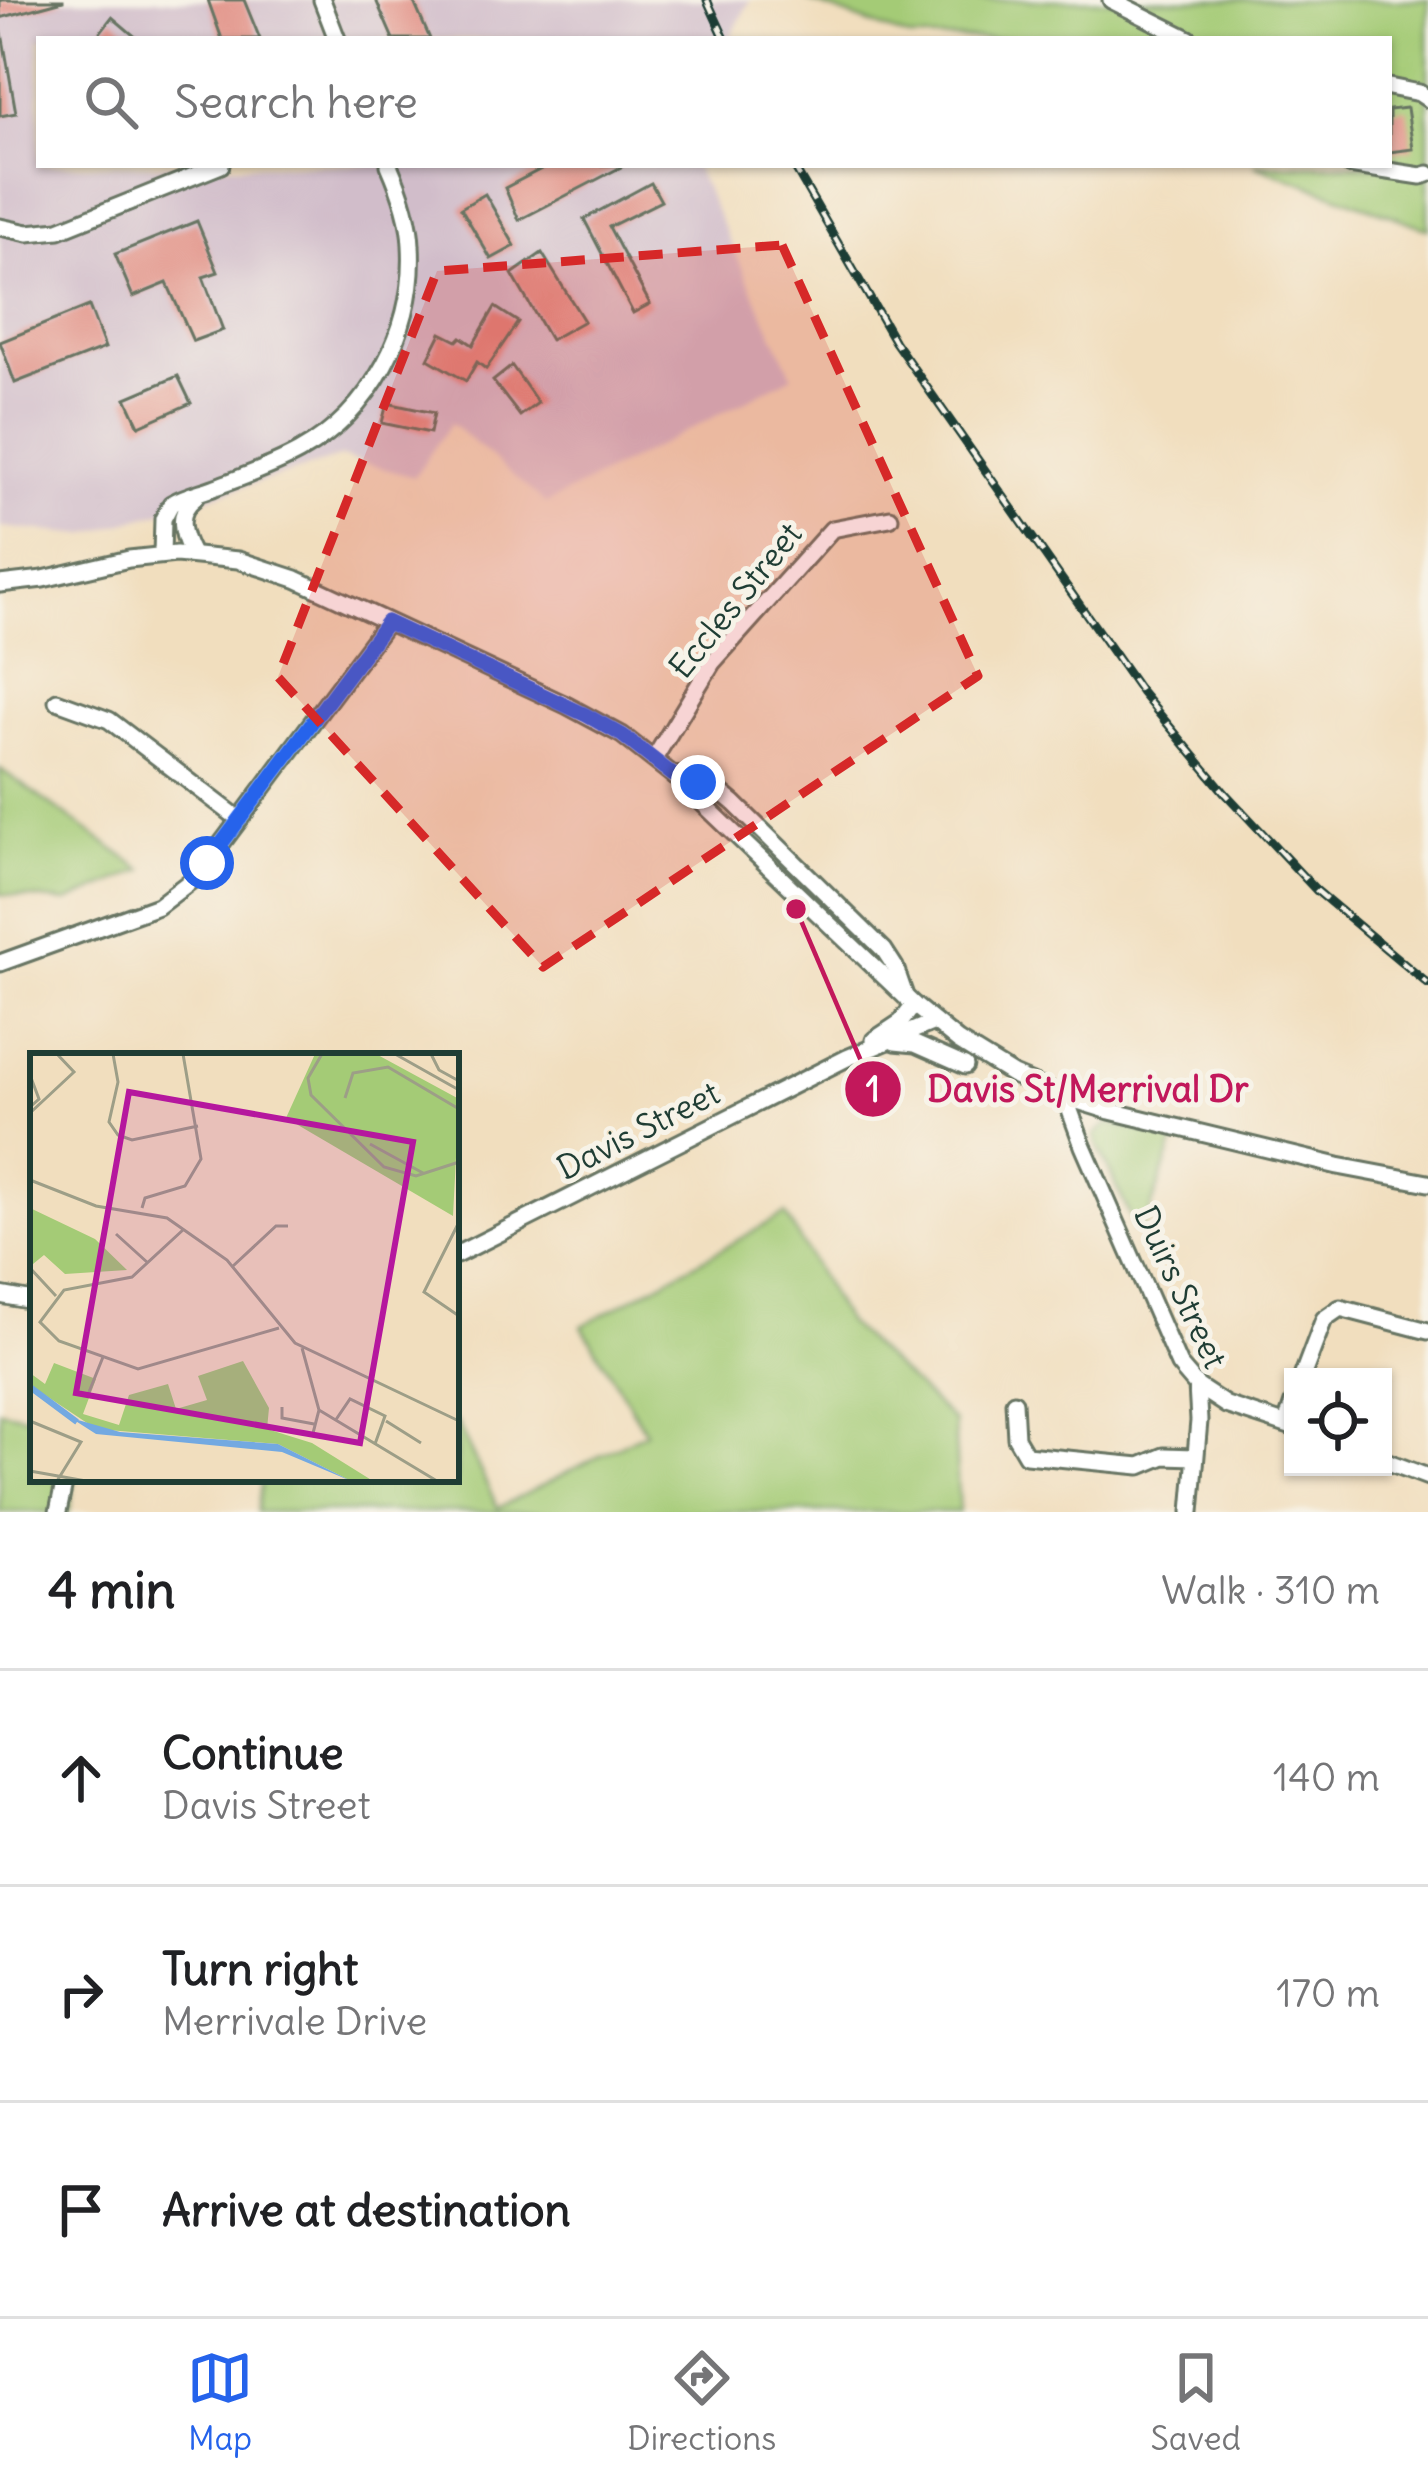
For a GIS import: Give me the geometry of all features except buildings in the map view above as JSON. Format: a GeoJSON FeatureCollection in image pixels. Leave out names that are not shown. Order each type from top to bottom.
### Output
{"type":"FeatureCollection","features":[{"type":"Feature","properties":{"kind":"street"},"geometry":{"type":"LineString","coordinates":[[322,0],[337,36]]}},
{"type":"Feature","properties":{"kind":"street"},"geometry":{"type":"LineString","coordinates":[[1111,0],[1184,36]]}},
{"type":"Feature","properties":{"kind":"street"},"geometry":{"type":"LineString","coordinates":[[1392,88],[1428,99]]}},
{"type":"Feature","properties":{"kind":"street"},"geometry":{"type":"LineString","coordinates":[[0,226],[28,232],[58,230],[213,168]]}},
{"type":"Feature","properties":{"kind":"street"},"geometry":{"type":"LineString","coordinates":[[162,555],[165,510],[180,498],[282,460],[316,442],[352,411],[379,375],[404,315],[411,267],[409,225],[390,168]]}},
{"type":"Feature","properties":{"kind":"street"},"geometry":{"type":"LineString","coordinates":[[1368,168],[1428,174]]}},
{"type":"Feature","properties":{"kind":"street"},"geometry":{"type":"LineString","coordinates":[[192,554],[182,529],[183,512],[193,499],[213,488]]}},
{"type":"Feature","properties":{"kind":"street","name":"Eccles Street"},"geometry":{"type":"LineString","coordinates":[[655,759],[712,664],[832,529],[890,518]]}},
{"type":"Feature","properties":{"kind":"street"},"geometry":{"type":"LineString","coordinates":[[0,584],[162,555],[192,554],[238,560],[296,579],[622,735],[673,775],[910,1002],[993,1065],[1065,1097],[1198,1134],[1428,1183]]}},
{"type":"Feature","properties":{"kind":"street"},"geometry":{"type":"LineString","coordinates":[[0,963],[158,906],[193,880],[387,622]]}},
{"type":"Feature","properties":{"kind":"street"},"geometry":{"type":"LineString","coordinates":[[58,701],[110,720],[239,819]]}},
{"type":"Feature","properties":{"kind":"street","name":"Davis Street"},"geometry":{"type":"LineString","coordinates":[[847,1058],[901,1022],[910,1002]]}},
{"type":"Feature","properties":{"kind":"street","name":"Davis Street"},"geometry":{"type":"LineString","coordinates":[[459,1253],[847,1058],[934,1022]]}},
{"type":"Feature","properties":{"kind":"street"},"geometry":{"type":"LineString","coordinates":[[884,1043],[910,1042],[965,1066]]}},
{"type":"Feature","properties":{"kind":"street","name":"Duirs Street"},"geometry":{"type":"LineString","coordinates":[[1065,1097],[1179,1365],[1197,1386],[1191,1512]]}},
{"type":"Feature","properties":{"kind":"street"},"geometry":{"type":"LineString","coordinates":[[0,1295],[30,1300]]}},
{"type":"Feature","properties":{"kind":"street"},"geometry":{"type":"LineString","coordinates":[[1305,1368],[1324,1319],[1340,1308],[1428,1331]]}},
{"type":"Feature","properties":{"kind":"street"},"geometry":{"type":"LineString","coordinates":[[1197,1386],[1226,1405],[1284,1423]]}},
{"type":"Feature","properties":{"kind":"street"},"geometry":{"type":"LineString","coordinates":[[1014,1402],[1016,1438],[1026,1456],[1140,1466],[1164,1456],[1196,1457]]}},
{"type":"Feature","properties":{"kind":"street"},"geometry":{"type":"LineString","coordinates":[[1392,1463],[1428,1477]]}},
{"type":"Feature","properties":{"kind":"street"},"geometry":{"type":"LineString","coordinates":[[58,1512],[64,1482]]}},
{"type":"Feature","properties":{"kind":"highlighted area"},"geometry":{"type":"Polygon","coordinates":[[[782,245],[978,676],[543,967],[278,677],[437,271],[782,245]]]}},
{"type":"Feature","properties":{"kind":"shaded area"},"geometry":{"type":"Polygon","coordinates":[[[0,0],[750,0],[732,36],[36,36],[36,168],[695,168],[793,376],[546,504],[451,423],[414,477],[342,457],[85,535],[0,527],[0,0]]]}},
{"type":"Feature","properties":{"kind":"green space"},"geometry":{"type":"Polygon","coordinates":[[[806,0],[1428,0],[1428,229],[1263,168],[1392,168],[1392,36],[904,36],[806,0]]]}},
{"type":"Feature","properties":{"kind":"green space"},"geometry":{"type":"Polygon","coordinates":[[[0,769],[143,870],[67,902],[0,894],[0,769]]]}},
{"type":"Feature","properties":{"kind":"green space"},"geometry":{"type":"Polygon","coordinates":[[[1108,1123],[1175,1139],[1147,1220],[1137,1231],[1097,1144],[1095,1135],[1108,1123]]]}},
{"type":"Feature","properties":{"kind":"green space"},"geometry":{"type":"Polygon","coordinates":[[[785,1214],[846,1322],[954,1422],[959,1512],[257,1512],[262,1482],[459,1482],[459,1427],[498,1508],[646,1432],[582,1326],[785,1214]]]}},
{"type":"Feature","properties":{"kind":"green space"},"geometry":{"type":"Polygon","coordinates":[[[0,1410],[30,1416],[30,1482],[74,1482],[69,1512],[0,1512],[0,1410]]]}},
{"type":"Feature","properties":{"kind":"railway"},"geometry":{"type":"LineString","coordinates":[[707,0],[724,36]]}},
{"type":"Feature","properties":{"kind":"railway"},"geometry":{"type":"LineString","coordinates":[[795,168],[895,342],[1141,692],[1225,793],[1316,890],[1428,984]]}},
{"type":"Feature","properties":{"kind":"place","name":"Davis St/Merrival Dr"},"geometry":{"type":"Point","coordinates":[796,909]}},
{"type":"Feature","properties":{"kind":"route"},"geometry":{"type":"LineString","coordinates":[[207,863],[387,622],[586,715],[622,735],[673,775],[698,782]]}}]}
